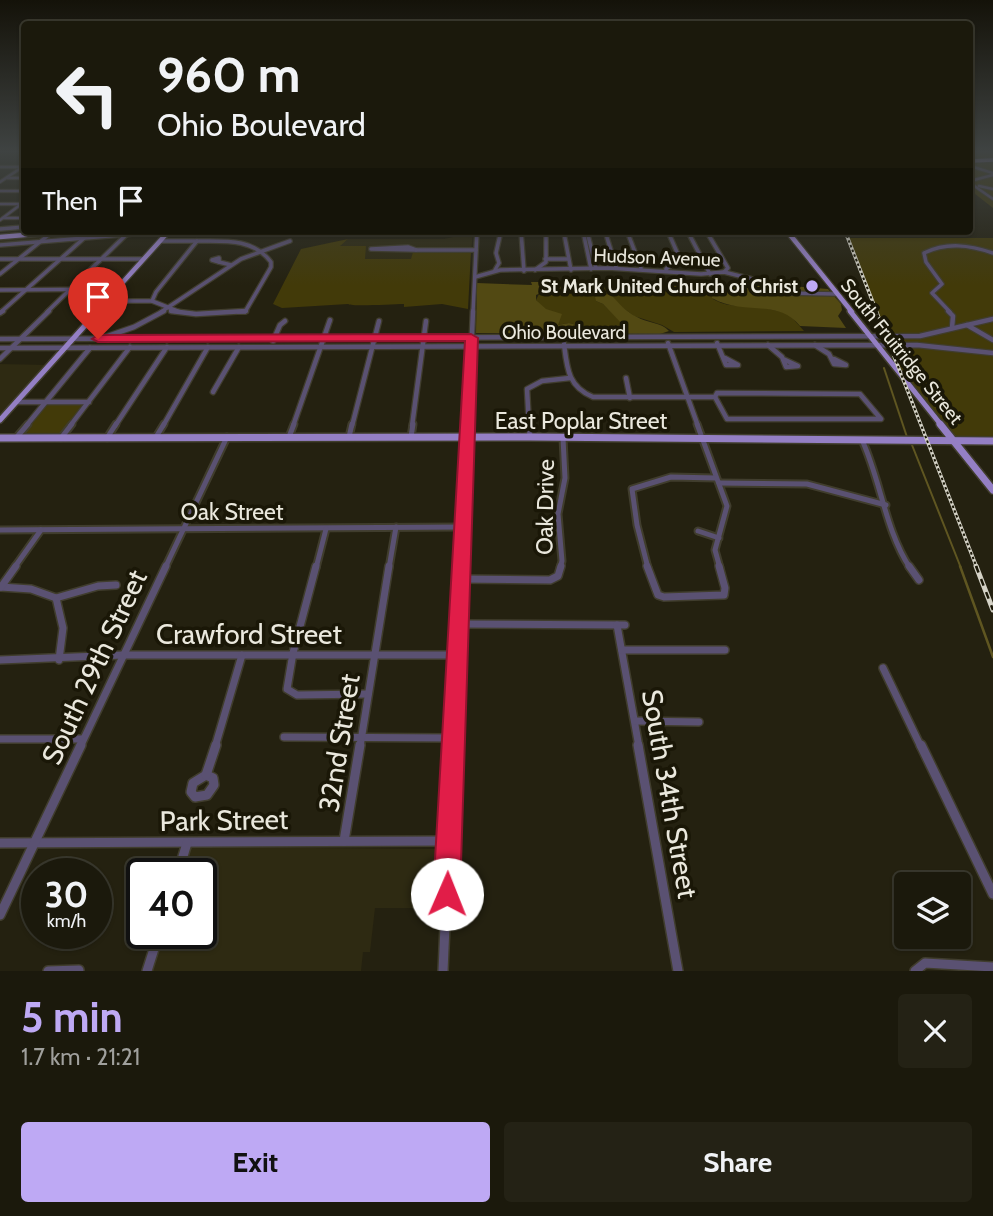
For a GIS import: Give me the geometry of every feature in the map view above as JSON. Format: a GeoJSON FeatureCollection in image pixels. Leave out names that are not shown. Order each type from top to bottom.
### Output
{"type":"FeatureCollection","features":[{"type":"Feature","properties":{"kind":"main road"},"geometry":{"type":"LineString","coordinates":[[0,241],[8,236],[21,235]]}},
{"type":"Feature","properties":{"kind":"main road"},"geometry":{"type":"LineString","coordinates":[[0,420],[165,235]]}},
{"type":"Feature","properties":{"kind":"main road","name":"South Fruitridge Street"},"geometry":{"type":"LineString","coordinates":[[790,235],[993,490]]}},
{"type":"Feature","properties":{"kind":"main road","name":"East Poplar Street"},"geometry":{"type":"LineString","coordinates":[[0,438],[530,437],[993,441]]}},
{"type":"Feature","properties":{"kind":"street"},"geometry":{"type":"LineString","coordinates":[[0,204],[21,203]]}},
{"type":"Feature","properties":{"kind":"street"},"geometry":{"type":"LineString","coordinates":[[1,218],[21,205]]}},
{"type":"Feature","properties":{"kind":"street"},"geometry":{"type":"LineString","coordinates":[[1,218],[21,218]]}},
{"type":"Feature","properties":{"kind":"street"},"geometry":{"type":"LineString","coordinates":[[0,229],[21,227]]}},
{"type":"Feature","properties":{"kind":"street"},"geometry":{"type":"LineString","coordinates":[[0,274],[45,235]]}},
{"type":"Feature","properties":{"kind":"street"},"geometry":{"type":"LineString","coordinates":[[0,313],[87,235]]}},
{"type":"Feature","properties":{"kind":"street"},"geometry":{"type":"LineString","coordinates":[[0,241],[40,242],[110,235]]}},
{"type":"Feature","properties":{"kind":"street"},"geometry":{"type":"LineString","coordinates":[[0,359],[126,235]]}},
{"type":"Feature","properties":{"kind":"street"},"geometry":{"type":"LineString","coordinates":[[443,971],[477,235]]}},
{"type":"Feature","properties":{"kind":"street"},"geometry":{"type":"LineString","coordinates":[[500,235],[496,255],[499,263],[512,270]]}},
{"type":"Feature","properties":{"kind":"street"},"geometry":{"type":"LineString","coordinates":[[521,235],[524,271]]}},
{"type":"Feature","properties":{"kind":"street"},"geometry":{"type":"LineString","coordinates":[[530,271],[539,269],[546,261],[546,235]]}},
{"type":"Feature","properties":{"kind":"street"},"geometry":{"type":"LineString","coordinates":[[564,235],[571,270]]}},
{"type":"Feature","properties":{"kind":"street"},"geometry":{"type":"LineString","coordinates":[[586,235],[594,268]]}},
{"type":"Feature","properties":{"kind":"street"},"geometry":{"type":"LineString","coordinates":[[606,235],[616,267]]}},
{"type":"Feature","properties":{"kind":"street"},"geometry":{"type":"LineString","coordinates":[[629,235],[641,268]]}},
{"type":"Feature","properties":{"kind":"street"},"geometry":{"type":"LineString","coordinates":[[670,235],[678,251],[678,263],[682,269],[693,273]]}},
{"type":"Feature","properties":{"kind":"street"},"geometry":{"type":"LineString","coordinates":[[690,235],[710,274]]}},
{"type":"Feature","properties":{"kind":"street"},"geometry":{"type":"LineString","coordinates":[[709,235],[728,268],[724,272]]}},
{"type":"Feature","properties":{"kind":"street"},"geometry":{"type":"LineString","coordinates":[[106,302],[152,301],[167,309],[191,313],[245,313],[271,267],[269,258],[244,243],[160,241]]}},
{"type":"Feature","properties":{"kind":"street"},"geometry":{"type":"LineString","coordinates":[[152,301],[156,292],[197,241]]}},
{"type":"Feature","properties":{"kind":"street"},"geometry":{"type":"LineString","coordinates":[[98,339],[134,327],[167,309],[231,265],[290,241]]}},
{"type":"Feature","properties":{"kind":"street"},"geometry":{"type":"LineString","coordinates":[[952,328],[953,316],[932,293],[942,284],[941,279],[926,264],[924,253],[937,247],[955,245],[993,253]]}},
{"type":"Feature","properties":{"kind":"street"},"geometry":{"type":"LineString","coordinates":[[416,250],[397,247],[371,249],[374,251],[476,250]]}},
{"type":"Feature","properties":{"kind":"street"},"geometry":{"type":"LineString","coordinates":[[0,259],[144,259]]}},
{"type":"Feature","properties":{"kind":"street"},"geometry":{"type":"LineString","coordinates":[[546,261],[568,259]]}},
{"type":"Feature","properties":{"kind":"street"},"geometry":{"type":"LineString","coordinates":[[546,261],[563,270]]}},
{"type":"Feature","properties":{"kind":"street"},"geometry":{"type":"LineString","coordinates":[[219,262],[231,265]]}},
{"type":"Feature","properties":{"kind":"street"},"geometry":{"type":"LineString","coordinates":[[494,271],[499,263]]}},
{"type":"Feature","properties":{"kind":"street"},"geometry":{"type":"LineString","coordinates":[[663,269],[678,263]]}},
{"type":"Feature","properties":{"kind":"street","name":"Hudson Avenue"},"geometry":{"type":"LineString","coordinates":[[475,277],[494,271],[512,270],[616,267],[663,269],[710,274],[724,272],[760,281],[784,293],[836,294]]}},
{"type":"Feature","properties":{"kind":"street"},"geometry":{"type":"LineString","coordinates":[[0,289],[117,289]]}},
{"type":"Feature","properties":{"kind":"street"},"geometry":{"type":"LineString","coordinates":[[967,325],[991,318]]}},
{"type":"Feature","properties":{"kind":"street"},"geometry":{"type":"LineString","coordinates":[[289,437],[330,320]]}},
{"type":"Feature","properties":{"kind":"street"},"geometry":{"type":"LineString","coordinates":[[270,347],[285,321]]}},
{"type":"Feature","properties":{"kind":"street"},"geometry":{"type":"LineString","coordinates":[[349,437],[379,321]]}},
{"type":"Feature","properties":{"kind":"street"},"geometry":{"type":"LineString","coordinates":[[411,437],[426,321]]}},
{"type":"Feature","properties":{"kind":"street"},"geometry":{"type":"LineString","coordinates":[[967,325],[993,340]]}},
{"type":"Feature","properties":{"kind":"street","name":"Ohio Boulevard"},"geometry":{"type":"LineString","coordinates":[[0,339],[869,337],[920,336],[967,325]]}},
{"type":"Feature","properties":{"kind":"street"},"geometry":{"type":"LineString","coordinates":[[118,348],[134,327]]}},
{"type":"Feature","properties":{"kind":"street"},"geometry":{"type":"LineString","coordinates":[[563,337],[573,387],[580,393],[593,397],[715,397],[717,393],[860,394],[881,419],[727,419],[715,397]]}},
{"type":"Feature","properties":{"kind":"street"},"geometry":{"type":"LineString","coordinates":[[611,337],[612,346]]}},
{"type":"Feature","properties":{"kind":"street"},"geometry":{"type":"LineString","coordinates":[[665,337],[688,397],[717,480],[727,506],[715,558],[725,588],[724,595],[718,597],[658,595],[642,553],[632,489],[671,477],[717,480],[807,484],[886,505]]}},
{"type":"Feature","properties":{"kind":"street"},"geometry":{"type":"LineString","coordinates":[[714,337],[725,358]]}},
{"type":"Feature","properties":{"kind":"street"},"geometry":{"type":"LineString","coordinates":[[762,337],[783,359]]}},
{"type":"Feature","properties":{"kind":"street"},"geometry":{"type":"LineString","coordinates":[[811,337],[816,345],[834,359]]}},
{"type":"Feature","properties":{"kind":"street"},"geometry":{"type":"LineString","coordinates":[[518,338],[519,346]]}},
{"type":"Feature","properties":{"kind":"street"},"geometry":{"type":"LineString","coordinates":[[107,438],[173,339]]}},
{"type":"Feature","properties":{"kind":"street"},"geometry":{"type":"LineString","coordinates":[[219,347],[224,339]]}},
{"type":"Feature","properties":{"kind":"street","name":"Ohio Boulevard"},"geometry":{"type":"LineString","coordinates":[[0,348],[876,345],[940,346],[993,353]]}},
{"type":"Feature","properties":{"kind":"street"},"geometry":{"type":"LineString","coordinates":[[61,438],[130,347]]}},
{"type":"Feature","properties":{"kind":"street"},"geometry":{"type":"LineString","coordinates":[[156,437],[208,347]]}},
{"type":"Feature","properties":{"kind":"street"},"geometry":{"type":"LineString","coordinates":[[213,392],[239,347]]}},
{"type":"Feature","properties":{"kind":"street"},"geometry":{"type":"LineString","coordinates":[[16,438],[90,348]]}},
{"type":"Feature","properties":{"kind":"street"},"geometry":{"type":"LineString","coordinates":[[530,437],[527,388],[542,379],[570,378]]}},
{"type":"Feature","properties":{"kind":"street"},"geometry":{"type":"LineString","coordinates":[[626,378],[631,398]]}},
{"type":"Feature","properties":{"kind":"street"},"geometry":{"type":"LineString","coordinates":[[16,402],[89,402]]}},
{"type":"Feature","properties":{"kind":"street","name":"South 29th Street"},"geometry":{"type":"LineString","coordinates":[[0,915],[226,437]]}},
{"type":"Feature","properties":{"kind":"street","name":"Oak Drive"},"geometry":{"type":"LineString","coordinates":[[460,579],[550,580],[558,576],[562,561],[558,514],[565,478],[563,438]]}},
{"type":"Feature","properties":{"kind":"street"},"geometry":{"type":"LineString","coordinates":[[862,440],[871,456],[899,546],[910,569],[919,580]]}},
{"type":"Feature","properties":{"kind":"street","name":"32nd Street"},"geometry":{"type":"LineString","coordinates":[[344,841],[396,527]]}},
{"type":"Feature","properties":{"kind":"street","name":"Oak Street"},"geometry":{"type":"LineString","coordinates":[[0,530],[464,527]]}},
{"type":"Feature","properties":{"kind":"street"},"geometry":{"type":"LineString","coordinates":[[326,528],[293,653],[287,689],[297,695],[368,694]]}},
{"type":"Feature","properties":{"kind":"street"},"geometry":{"type":"LineString","coordinates":[[1,587],[41,530]]}},
{"type":"Feature","properties":{"kind":"street"},"geometry":{"type":"LineString","coordinates":[[698,531],[719,538]]}},
{"type":"Feature","properties":{"kind":"street"},"geometry":{"type":"LineString","coordinates":[[1,587],[31,589],[56,598],[98,586],[116,585]]}},
{"type":"Feature","properties":{"kind":"street"},"geometry":{"type":"LineString","coordinates":[[56,598],[62,610],[63,626],[59,660]]}},
{"type":"Feature","properties":{"kind":"street"},"geometry":{"type":"LineString","coordinates":[[458,624],[621,625]]}},
{"type":"Feature","properties":{"kind":"street","name":"South 34th Street"},"geometry":{"type":"LineString","coordinates":[[621,625],[622,650],[678,971]]}},
{"type":"Feature","properties":{"kind":"street"},"geometry":{"type":"LineString","coordinates":[[622,650],[725,650]]}},
{"type":"Feature","properties":{"kind":"street","name":"Crawford Street"},"geometry":{"type":"LineString","coordinates":[[0,660],[293,653],[456,655]]}},
{"type":"Feature","properties":{"kind":"street"},"geometry":{"type":"LineString","coordinates":[[206,775],[230,703],[242,655]]}},
{"type":"Feature","properties":{"kind":"street"},"geometry":{"type":"LineString","coordinates":[[883,668],[993,894]]}},
{"type":"Feature","properties":{"kind":"street"},"geometry":{"type":"LineString","coordinates":[[635,721],[699,722]]}},
{"type":"Feature","properties":{"kind":"street"},"geometry":{"type":"LineString","coordinates":[[284,737],[453,738]]}},
{"type":"Feature","properties":{"kind":"street"},"geometry":{"type":"LineString","coordinates":[[0,740],[82,739]]}},
{"type":"Feature","properties":{"kind":"street","name":"Park Street"},"geometry":{"type":"LineString","coordinates":[[0,843],[448,841]]}},
{"type":"Feature","properties":{"kind":"street"},"geometry":{"type":"LineString","coordinates":[[182,858],[187,843]]}},
{"type":"Feature","properties":{"kind":"street"},"geometry":{"type":"LineString","coordinates":[[147,971],[154,949]]}},
{"type":"Feature","properties":{"kind":"street"},"geometry":{"type":"LineString","coordinates":[[915,970],[925,963],[993,967]]}},
{"type":"Feature","properties":{"kind":"street"},"geometry":{"type":"LineString","coordinates":[[48,971],[79,970]]}},
{"type":"Feature","properties":{"kind":"shaded area"},"geometry":{"type":"Polygon","coordinates":[[[977,195],[993,195],[993,208],[977,195]]]}},
{"type":"Feature","properties":{"kind":"shaded area"},"geometry":{"type":"Polygon","coordinates":[[[49,235],[114,235],[0,244],[0,239],[49,235]]]}},
{"type":"Feature","properties":{"kind":"shaded area"},"geometry":{"type":"Polygon","coordinates":[[[473,235],[471,251],[411,259],[364,259],[363,263],[340,247],[348,239],[444,239],[473,235]]]}},
{"type":"Feature","properties":{"kind":"shaded area"},"geometry":{"type":"Polygon","coordinates":[[[849,238],[993,238],[993,441],[953,441],[903,379],[849,238]]]}},
{"type":"Feature","properties":{"kind":"shaded area"},"geometry":{"type":"Polygon","coordinates":[[[348,239],[340,246],[366,246],[365,259],[411,259],[413,252],[417,251],[471,251],[468,309],[442,304],[404,307],[404,304],[348,304],[282,308],[273,304],[301,249],[348,239]]]}},
{"type":"Feature","properties":{"kind":"shaded area"},"geometry":{"type":"Polygon","coordinates":[[[531,282],[560,282],[567,286],[564,291],[536,295],[536,300],[546,309],[562,314],[558,325],[569,323],[588,328],[623,325],[603,304],[596,301],[595,297],[600,294],[611,295],[633,315],[669,331],[660,334],[476,333],[477,283],[532,285],[531,282]]]}},
{"type":"Feature","properties":{"kind":"shaded area"},"geometry":{"type":"Polygon","coordinates":[[[586,285],[603,291],[606,285],[652,286],[653,290],[671,292],[667,286],[685,286],[692,292],[712,293],[713,299],[724,304],[787,312],[804,331],[674,332],[634,316],[615,302],[596,301],[603,304],[624,325],[588,328],[569,323],[558,325],[536,300],[540,292],[586,285]]]}},
{"type":"Feature","properties":{"kind":"shaded area"},"geometry":{"type":"Polygon","coordinates":[[[685,286],[790,286],[828,289],[841,304],[842,310],[838,316],[846,328],[800,326],[781,312],[723,303],[712,298],[712,293],[692,292],[685,286]]]}},
{"type":"Feature","properties":{"kind":"shaded area"},"geometry":{"type":"Polygon","coordinates":[[[0,364],[47,365],[0,416],[0,364]]]}},
{"type":"Feature","properties":{"kind":"shaded area"},"geometry":{"type":"Polygon","coordinates":[[[84,403],[61,434],[23,435],[47,404],[84,403]]]}},
{"type":"Feature","properties":{"kind":"shaded area"},"geometry":{"type":"Polygon","coordinates":[[[189,847],[440,849],[437,908],[375,908],[370,952],[363,952],[361,971],[151,971],[158,949],[217,949],[217,858],[186,858],[189,847]]]}},
{"type":"Feature","properties":{"kind":"waterway"},"geometry":{"type":"LineString","coordinates":[[884,368],[907,437]]}},
{"type":"Feature","properties":{"kind":"waterway"},"geometry":{"type":"LineString","coordinates":[[912,445],[961,568]]}},
{"type":"Feature","properties":{"kind":"waterway"},"geometry":{"type":"LineString","coordinates":[[960,566],[993,657]]}},
{"type":"Feature","properties":{"kind":"railway"},"geometry":{"type":"LineString","coordinates":[[847,235],[977,568]]}},
{"type":"Feature","properties":{"kind":"railway"},"geometry":{"type":"LineString","coordinates":[[976,566],[993,610]]}},
{"type":"Feature","properties":{"kind":"place","name":"St Mark United Church of Christ"},"geometry":{"type":"Point","coordinates":[812,286]}},
{"type":"Feature","properties":{"kind":"route"},"geometry":{"type":"LineString","coordinates":[[98,339],[471,338],[447,894]]}}]}
